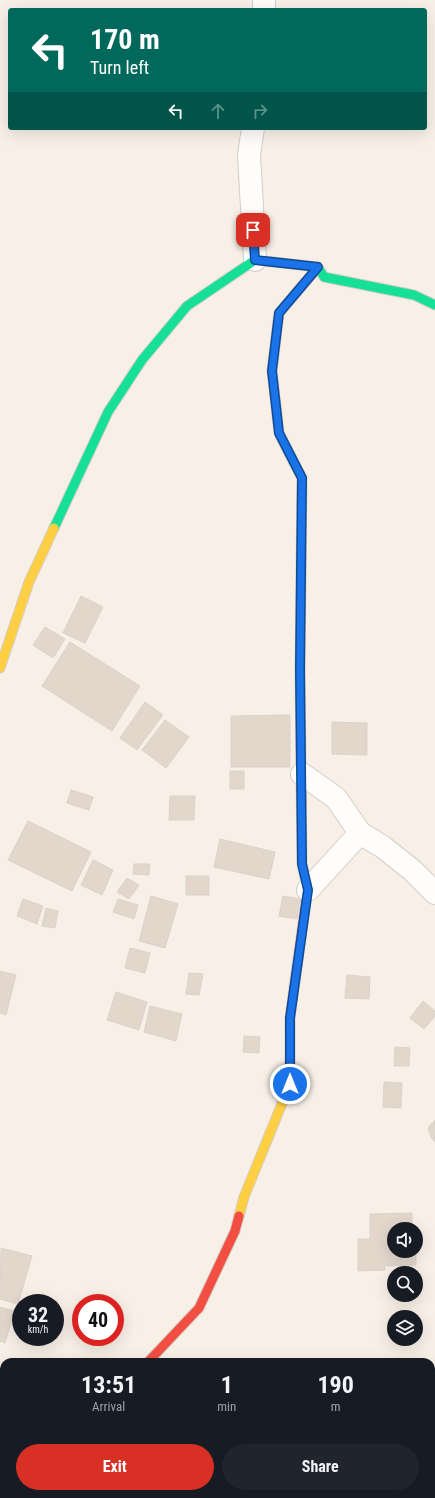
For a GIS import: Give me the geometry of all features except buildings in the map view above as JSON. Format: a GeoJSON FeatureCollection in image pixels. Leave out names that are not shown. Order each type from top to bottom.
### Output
{"type":"FeatureCollection","features":[{"type":"Feature","properties":{"kind":"street"},"geometry":{"type":"LineString","coordinates":[[253,130],[249,155],[255,260]]}},
{"type":"Feature","properties":{"kind":"street"},"geometry":{"type":"LineString","coordinates":[[0,668],[29,582],[108,412],[142,360],[187,306],[255,260],[318,267]]}},
{"type":"Feature","properties":{"kind":"street"},"geometry":{"type":"LineString","coordinates":[[318,267],[324,277],[414,295],[435,305]]}},
{"type":"Feature","properties":{"kind":"street"},"geometry":{"type":"LineString","coordinates":[[152,1358],[199,1308],[235,1231],[244,1197],[290,1084],[290,1018],[308,890],[302,864],[300,661],[302,478],[279,433],[272,371],[279,313],[318,267]]}},
{"type":"Feature","properties":{"kind":"street"},"geometry":{"type":"LineString","coordinates":[[302,774],[336,798],[360,833],[383,847],[412,870],[435,893]]}},
{"type":"Feature","properties":{"kind":"street"},"geometry":{"type":"LineString","coordinates":[[308,890],[360,833]]}},
{"type":"Feature","properties":{"kind":"traffic: fast"},"geometry":{"type":"LineString","coordinates":[[54,528],[108,412],[142,360],[187,306],[255,260],[318,267],[324,277],[414,295],[435,305]]}},
{"type":"Feature","properties":{"kind":"traffic: fast"},"geometry":{"type":"LineString","coordinates":[[287,449],[302,478],[300,669],[302,864],[308,890],[306,901]]}},
{"type":"Feature","properties":{"kind":"traffic: slow"},"geometry":{"type":"LineString","coordinates":[[287,449],[279,433],[272,371],[279,313],[318,267]]}},
{"type":"Feature","properties":{"kind":"traffic: slow"},"geometry":{"type":"LineString","coordinates":[[0,668],[29,582],[54,528]]}},
{"type":"Feature","properties":{"kind":"traffic: slow"},"geometry":{"type":"LineString","coordinates":[[239,1216],[244,1197],[290,1084],[290,1030]]}},
{"type":"Feature","properties":{"kind":"traffic: jam"},"geometry":{"type":"LineString","coordinates":[[290,1030],[290,1018],[306,901]]}},
{"type":"Feature","properties":{"kind":"traffic: jam"},"geometry":{"type":"LineString","coordinates":[[152,1358],[199,1308],[235,1231],[239,1216]]}},
{"type":"Feature","properties":{"kind":"route"},"geometry":{"type":"LineString","coordinates":[[253,230],[255,260],[318,267],[279,313],[272,371],[279,433],[302,478],[300,669],[302,864],[308,890],[290,1018],[290,1084]]}}]}
